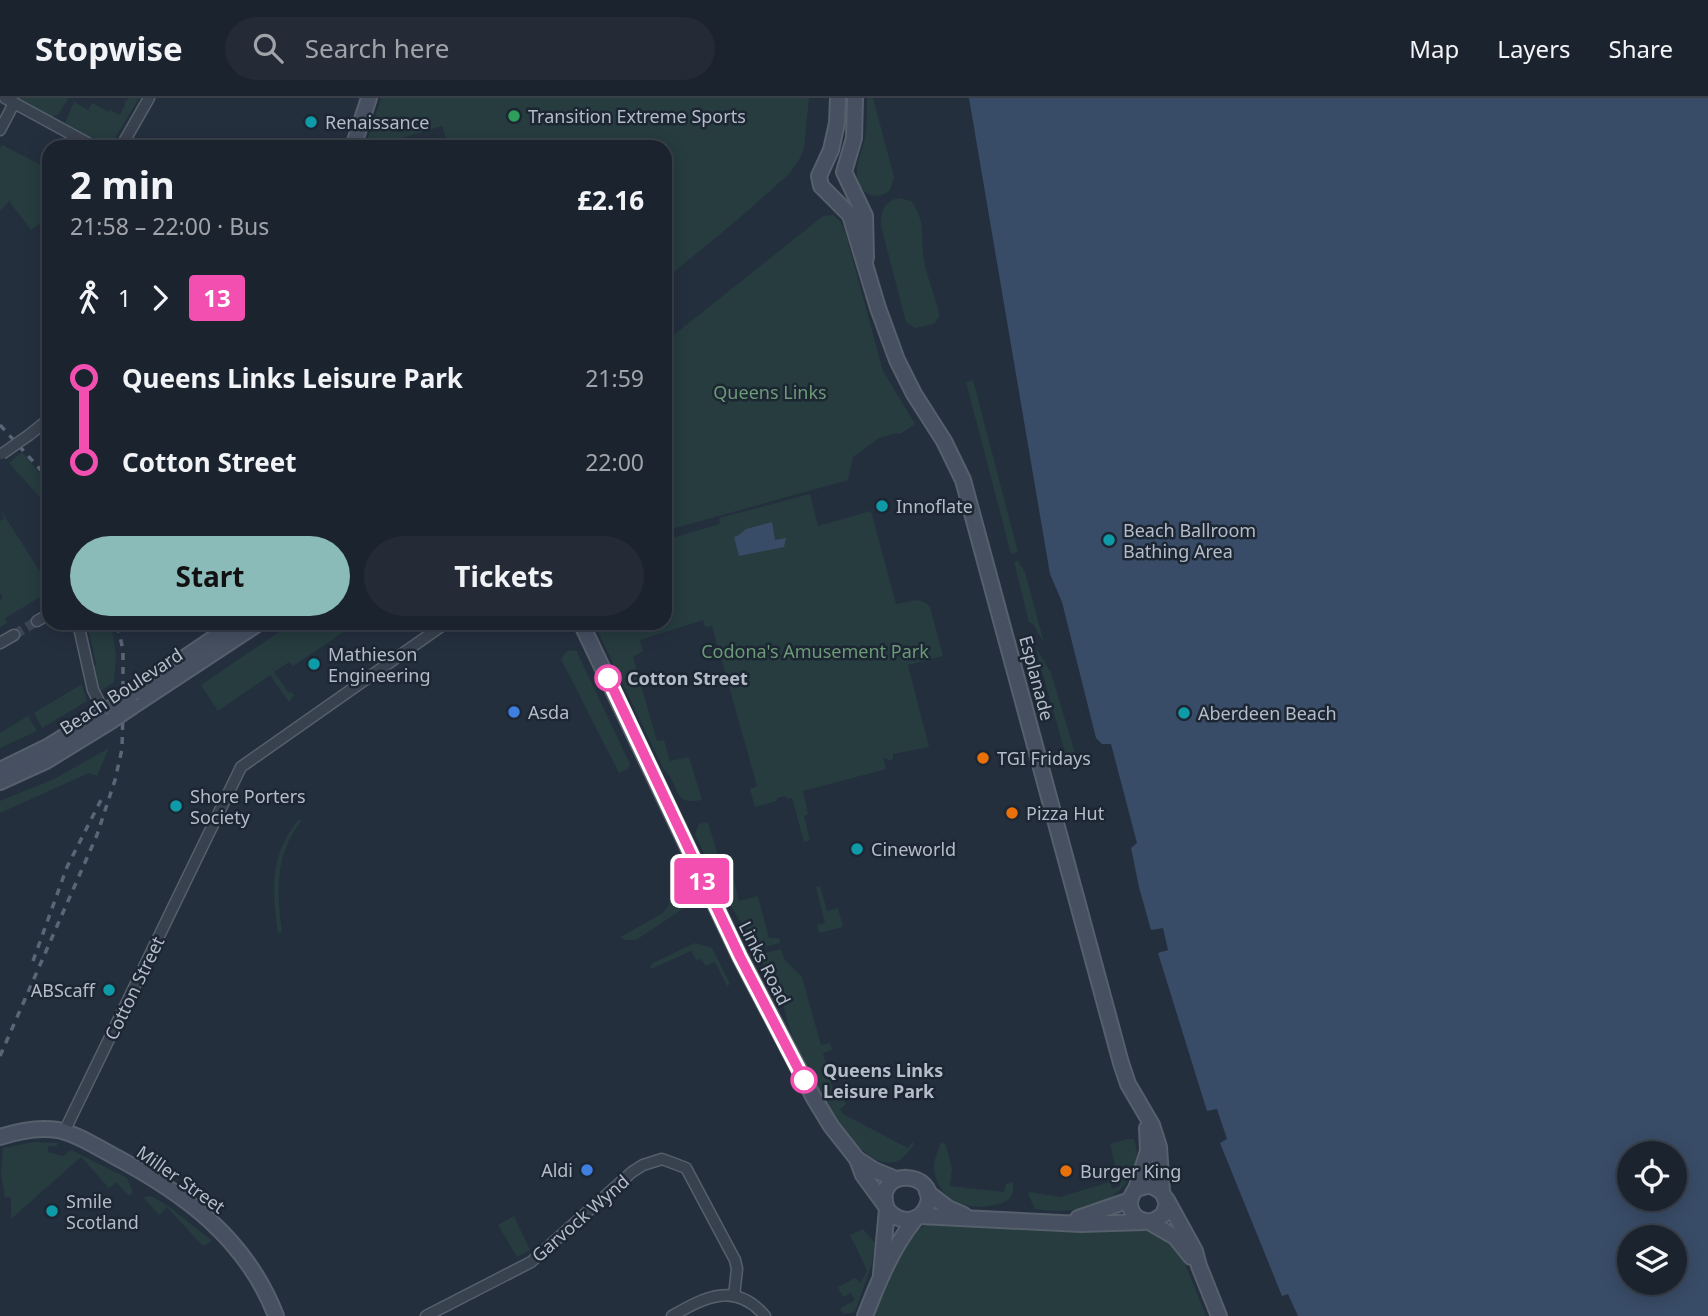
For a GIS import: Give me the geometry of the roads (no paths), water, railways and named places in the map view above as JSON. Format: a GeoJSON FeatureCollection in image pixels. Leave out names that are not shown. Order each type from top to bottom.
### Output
{"type":"FeatureCollection","features":[{"type":"Feature","properties":{"kind":"street"},"geometry":{"type":"LineString","coordinates":[[125,140],[149,98]]}},
{"type":"Feature","properties":{"kind":"street"},"geometry":{"type":"LineString","coordinates":[[355,140],[369,98]]}},
{"type":"Feature","properties":{"kind":"street","name":"Esplanade"},"geometry":{"type":"LineString","coordinates":[[838,98],[837,123],[831,150],[819,176],[821,186],[850,215],[897,360],[914,394],[944,441],[963,480],[1121,1063],[1128,1084],[1152,1125],[1159,1147],[1164,1196],[1195,1251],[1219,1316]]}},
{"type":"Feature","properties":{"kind":"street","name":"Esplanade"},"geometry":{"type":"LineString","coordinates":[[855,98],[855,130],[844,172],[845,179],[865,216],[866,263]]}},
{"type":"Feature","properties":{"kind":"street"},"geometry":{"type":"LineString","coordinates":[[0,130],[10,101],[82,140]]}},
{"type":"Feature","properties":{"kind":"street"},"geometry":{"type":"LineString","coordinates":[[1,455],[42,425]]}},
{"type":"Feature","properties":{"kind":"street"},"geometry":{"type":"LineString","coordinates":[[37,621],[42,618]]}},
{"type":"Feature","properties":{"kind":"street"},"geometry":{"type":"LineString","coordinates":[[80,630],[93,690],[109,715]]}},
{"type":"Feature","properties":{"kind":"street","name":"Beach Boulevard"},"geometry":{"type":"LineString","coordinates":[[134,699],[227,630]]}},
{"type":"Feature","properties":{"kind":"street","name":"Beach Boulevard"},"geometry":{"type":"LineString","coordinates":[[0,782],[46,761],[109,715],[247,630]]}},
{"type":"Feature","properties":{"kind":"street","name":"Cotton Street"},"geometry":{"type":"LineString","coordinates":[[64,1132],[241,767],[436,630]]}},
{"type":"Feature","properties":{"kind":"street","name":"Links Road"},"geometry":{"type":"LineString","coordinates":[[584,630],[754,987],[831,1126],[857,1159],[863,1175],[886,1207]]}},
{"type":"Feature","properties":{"kind":"street"},"geometry":{"type":"LineString","coordinates":[[0,643],[14,635]]}},
{"type":"Feature","properties":{"kind":"street","name":"Beach Boulevard"},"geometry":{"type":"LineString","coordinates":[[0,770],[109,715]]}},
{"type":"Feature","properties":{"kind":"street","name":"Esplanade"},"geometry":{"type":"LineString","coordinates":[[1133,1195],[1148,1151],[1145,1113]]}},
{"type":"Feature","properties":{"kind":"street"},"geometry":{"type":"LineString","coordinates":[[5,1135],[42,1129],[64,1132]]}},
{"type":"Feature","properties":{"kind":"street","name":"Miller Street"},"geometry":{"type":"LineString","coordinates":[[64,1132],[141,1170],[211,1221],[255,1271],[276,1316]]}},
{"type":"Feature","properties":{"kind":"street","name":"Links Road"},"geometry":{"type":"LineString","coordinates":[[857,1159],[896,1179]]}},
{"type":"Feature","properties":{"kind":"street","name":"Garvock Wynd"},"geometry":{"type":"LineString","coordinates":[[426,1316],[531,1262],[632,1172],[643,1165],[662,1160],[686,1168],[726,1240],[737,1269],[734,1296]]}},
{"type":"Feature","properties":{"kind":"street"},"geometry":{"type":"LineString","coordinates":[[881,1274],[885,1193],[891,1182],[913,1178],[948,1208],[969,1217]]}},
{"type":"Feature","properties":{"kind":"street"},"geometry":{"type":"LineString","coordinates":[[886,1207],[897,1218],[910,1220],[918,1217],[969,1217],[1049,1223],[1081,1224],[1147,1222],[1163,1215],[1164,1196],[1150,1185],[1087,1216],[1049,1223]]}},
{"type":"Feature","properties":{"kind":"street"},"geometry":{"type":"LineString","coordinates":[[865,1316],[881,1274],[898,1243],[928,1202],[927,1192]]}},
{"type":"Feature","properties":{"kind":"street"},"geometry":{"type":"LineString","coordinates":[[1133,1195],[1132,1212],[1138,1219],[1147,1222]]}},
{"type":"Feature","properties":{"kind":"street","name":"Esplanade"},"geometry":{"type":"LineString","coordinates":[[1147,1222],[1175,1237],[1199,1266]]}},
{"type":"Feature","properties":{"kind":"street"},"geometry":{"type":"LineString","coordinates":[[672,1316],[704,1298],[734,1296],[753,1305],[765,1316]]}},
{"type":"Feature","properties":{"kind":"water"},"geometry":{"type":"Polygon","coordinates":[[[969,98],[1708,98],[1708,1316],[1298,1316],[1288,1294],[1282,1296],[1220,1143],[1227,1139],[1217,1109],[1207,1111],[1158,953],[1168,950],[1163,928],[1151,930],[1139,887],[1131,848],[1137,843],[1111,744],[1102,744],[1096,738],[1062,602],[1050,574],[969,98]]]}},
{"type":"Feature","properties":{"kind":"water"},"geometry":{"type":"Polygon","coordinates":[[[772,522],[775,540],[786,538],[784,547],[739,556],[734,537],[746,529],[772,522]]]}},
{"type":"Feature","properties":{"kind":"tunnel"},"geometry":{"type":"LineString","coordinates":[[14,635],[37,621]]}},
{"type":"Feature","properties":{"kind":"railway"},"geometry":{"type":"LineString","coordinates":[[0,425],[42,471]]}},
{"type":"Feature","properties":{"kind":"railway"},"geometry":{"type":"LineString","coordinates":[[0,1056],[97,835],[115,780],[122,749],[123,707],[123,650],[119,630]]}},
{"type":"Feature","properties":{"kind":"railway"},"geometry":{"type":"LineString","coordinates":[[33,961],[67,867],[101,800]]}},
{"type":"Feature","properties":{"kind":"place","name":"Transition Extreme Sports"},"geometry":{"type":"Point","coordinates":[514,116]}},
{"type":"Feature","properties":{"kind":"place","name":"Renaissance"},"geometry":{"type":"Point","coordinates":[311,122]}},
{"type":"Feature","properties":{"kind":"place","name":"Innoflate"},"geometry":{"type":"Point","coordinates":[882,506]}},
{"type":"Feature","properties":{"kind":"place","name":"Beach Ballroom Bathing Area"},"geometry":{"type":"Point","coordinates":[1109,540]}},
{"type":"Feature","properties":{"kind":"place","name":"Mathieson Engineering"},"geometry":{"type":"Point","coordinates":[314,664]}},
{"type":"Feature","properties":{"kind":"place","name":"Cotton Street"},"geometry":{"type":"Point","coordinates":[608,678]}},
{"type":"Feature","properties":{"kind":"place","name":"Asda"},"geometry":{"type":"Point","coordinates":[514,712]}},
{"type":"Feature","properties":{"kind":"place","name":"Aberdeen Beach"},"geometry":{"type":"Point","coordinates":[1184,713]}},
{"type":"Feature","properties":{"kind":"place","name":"TGI Fridays"},"geometry":{"type":"Point","coordinates":[983,758]}},
{"type":"Feature","properties":{"kind":"place","name":"Shore Porters Society"},"geometry":{"type":"Point","coordinates":[176,806]}},
{"type":"Feature","properties":{"kind":"place","name":"Pizza Hut"},"geometry":{"type":"Point","coordinates":[1012,813]}},
{"type":"Feature","properties":{"kind":"place","name":"Cineworld"},"geometry":{"type":"Point","coordinates":[857,849]}},
{"type":"Feature","properties":{"kind":"place","name":"ABScaff"},"geometry":{"type":"Point","coordinates":[109,990]}},
{"type":"Feature","properties":{"kind":"place","name":"Queens Links Leisure Park"},"geometry":{"type":"Point","coordinates":[804,1080]}},
{"type":"Feature","properties":{"kind":"place","name":"Aldi"},"geometry":{"type":"Point","coordinates":[587,1170]}},
{"type":"Feature","properties":{"kind":"place","name":"Burger King"},"geometry":{"type":"Point","coordinates":[1066,1171]}},
{"type":"Feature","properties":{"kind":"place","name":"Smile Scotland"},"geometry":{"type":"Point","coordinates":[52,1211]}},
{"type":"Feature","properties":{"kind":"park label","name":"Queens Links"},"geometry":{"type":"Point","coordinates":[770,392]}},
{"type":"Feature","properties":{"kind":"park label","name":"Codona's Amusement Park"},"geometry":{"type":"Point","coordinates":[815,651]}}]}
